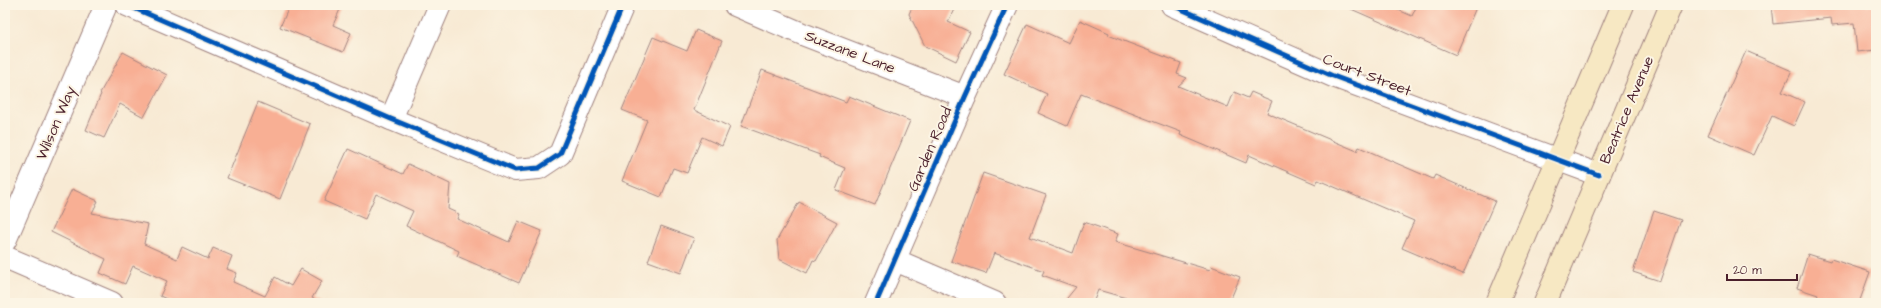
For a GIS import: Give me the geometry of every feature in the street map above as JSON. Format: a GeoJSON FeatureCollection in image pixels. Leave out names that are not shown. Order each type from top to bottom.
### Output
{"type":"FeatureCollection","features":[{"type":"Feature","properties":{"kind":"main road"},"geometry":{"type":"LineString","coordinates":[[1497,303],[1622,5]]}},
{"type":"Feature","properties":{"kind":"main road","name":"Beatrice Avenue"},"geometry":{"type":"LineString","coordinates":[[1545,303],[1671,5]]}},
{"type":"Feature","properties":{"kind":"street","name":"Wilson Way"},"geometry":{"type":"LineString","coordinates":[[5,240],[106,5]]}},
{"type":"Feature","properties":{"kind":"street"},"geometry":{"type":"LineString","coordinates":[[127,5],[391,119],[515,170],[539,168],[560,154],[623,5]]}},
{"type":"Feature","properties":{"kind":"street"},"geometry":{"type":"LineString","coordinates":[[391,119],[440,5]]}},
{"type":"Feature","properties":{"kind":"street","name":"Suzzane Lane"},"geometry":{"type":"LineString","coordinates":[[735,5],[805,35],[965,97]]}},
{"type":"Feature","properties":{"kind":"street","name":"Garden Road"},"geometry":{"type":"LineString","coordinates":[[876,303],[965,97],[1007,5]]}},
{"type":"Feature","properties":{"kind":"street","name":"Court Street"},"geometry":{"type":"LineString","coordinates":[[1172,5],[1333,76],[1599,175]]}},
{"type":"Feature","properties":{"kind":"street"},"geometry":{"type":"LineString","coordinates":[[5,257],[112,303]]}},
{"type":"Feature","properties":{"kind":"street"},"geometry":{"type":"LineString","coordinates":[[895,260],[994,303]]}},
{"type":"Feature","properties":{"kind":"building"},"geometry":{"type":"Polygon","coordinates":[[[290,5],[342,5],[333,25],[351,33],[343,52],[280,27],[290,5]]]}},
{"type":"Feature","properties":{"kind":"building"},"geometry":{"type":"Polygon","coordinates":[[[913,5],[956,5],[948,22],[970,32],[956,61],[925,46],[909,14],[913,5]]]}},
{"type":"Feature","properties":{"kind":"building"},"geometry":{"type":"Polygon","coordinates":[[[1342,5],[1387,5],[1412,16],[1417,5],[1477,5],[1456,55],[1342,5]]]}},
{"type":"Feature","properties":{"kind":"building"},"geometry":{"type":"Polygon","coordinates":[[[1771,5],[1876,5],[1876,50],[1857,52],[1854,23],[1832,25],[1831,18],[1773,24],[1771,5]]]}},
{"type":"Feature","properties":{"kind":"building"},"geometry":{"type":"Polygon","coordinates":[[[1080,20],[1109,33],[1108,35],[1181,63],[1177,74],[1187,78],[1178,86],[1228,107],[1234,92],[1248,98],[1251,92],[1272,101],[1267,113],[1357,151],[1359,147],[1433,179],[1435,175],[1495,201],[1463,274],[1402,248],[1414,221],[1318,180],[1316,184],[1249,155],[1246,163],[1180,135],[1181,132],[1081,94],[1067,126],[1038,113],[1047,94],[1004,74],[1027,24],[1069,43],[1080,20]]]}},
{"type":"Feature","properties":{"kind":"building"},"geometry":{"type":"Polygon","coordinates":[[[696,30],[722,41],[694,110],[730,127],[722,146],[702,137],[687,173],[673,168],[661,197],[622,181],[647,120],[622,110],[653,37],[687,51],[696,30]]]}},
{"type":"Feature","properties":{"kind":"building"},"geometry":{"type":"Polygon","coordinates":[[[1746,51],[1792,71],[1782,92],[1805,102],[1794,126],[1772,116],[1754,155],[1708,135],[1746,51]]]}},
{"type":"Feature","properties":{"kind":"building"},"geometry":{"type":"Polygon","coordinates":[[[123,52],[167,75],[144,117],[120,104],[104,138],[86,130],[101,94],[100,93],[123,52]]]}},
{"type":"Feature","properties":{"kind":"building"},"geometry":{"type":"Polygon","coordinates":[[[762,70],[846,102],[849,96],[910,121],[875,205],[836,190],[845,168],[819,157],[820,155],[741,126],[762,70]]]}},
{"type":"Feature","properties":{"kind":"building"},"geometry":{"type":"Polygon","coordinates":[[[258,102],[310,124],[280,199],[227,178],[258,102]]]}},
{"type":"Feature","properties":{"kind":"building"},"geometry":{"type":"Polygon","coordinates":[[[348,149],[403,174],[408,164],[450,184],[448,209],[459,214],[457,219],[509,242],[518,221],[542,231],[519,283],[457,256],[459,251],[406,226],[413,211],[376,194],[365,219],[324,201],[348,149]]]}},
{"type":"Feature","properties":{"kind":"building"},"geometry":{"type":"Polygon","coordinates":[[[983,173],[1046,195],[1030,237],[1073,253],[1084,222],[1118,234],[1115,242],[1210,270],[1211,266],[1240,277],[1229,303],[1144,303],[1098,290],[1093,303],[1063,303],[1076,287],[1042,275],[1044,271],[994,253],[986,273],[951,261],[983,173]]]}},
{"type":"Feature","properties":{"kind":"building"},"geometry":{"type":"Polygon","coordinates":[[[72,189],[98,201],[92,213],[148,224],[144,244],[177,259],[182,247],[208,259],[213,248],[232,256],[227,269],[237,273],[233,282],[265,296],[275,277],[291,286],[301,269],[322,281],[312,298],[321,303],[175,303],[160,296],[167,281],[133,266],[125,284],[100,273],[106,259],[51,232],[72,189]]]}},
{"type":"Feature","properties":{"kind":"building"},"geometry":{"type":"Polygon","coordinates":[[[799,202],[837,222],[816,261],[813,260],[807,273],[779,259],[777,240],[799,202]]]}},
{"type":"Feature","properties":{"kind":"building"},"geometry":{"type":"Polygon","coordinates":[[[1654,211],[1681,220],[1660,281],[1633,272],[1654,211]]]}},
{"type":"Feature","properties":{"kind":"building"},"geometry":{"type":"Polygon","coordinates":[[[661,226],[694,238],[681,273],[648,261],[661,226]]]}},
{"type":"Feature","properties":{"kind":"building"},"geometry":{"type":"Polygon","coordinates":[[[1808,254],[1830,261],[1831,259],[1870,272],[1859,303],[1815,303],[1818,295],[1797,288],[1808,254]]]}},
{"type":"Feature","properties":{"kind":"cycle path"},"geometry":{"type":"LineString","coordinates":[[127,5],[391,119],[515,170],[539,168],[560,154],[623,5]]}},
{"type":"Feature","properties":{"kind":"cycle path"},"geometry":{"type":"LineString","coordinates":[[876,303],[965,97],[1007,5]]}},
{"type":"Feature","properties":{"kind":"cycle path"},"geometry":{"type":"LineString","coordinates":[[1172,5],[1333,76],[1599,175]]}}]}
